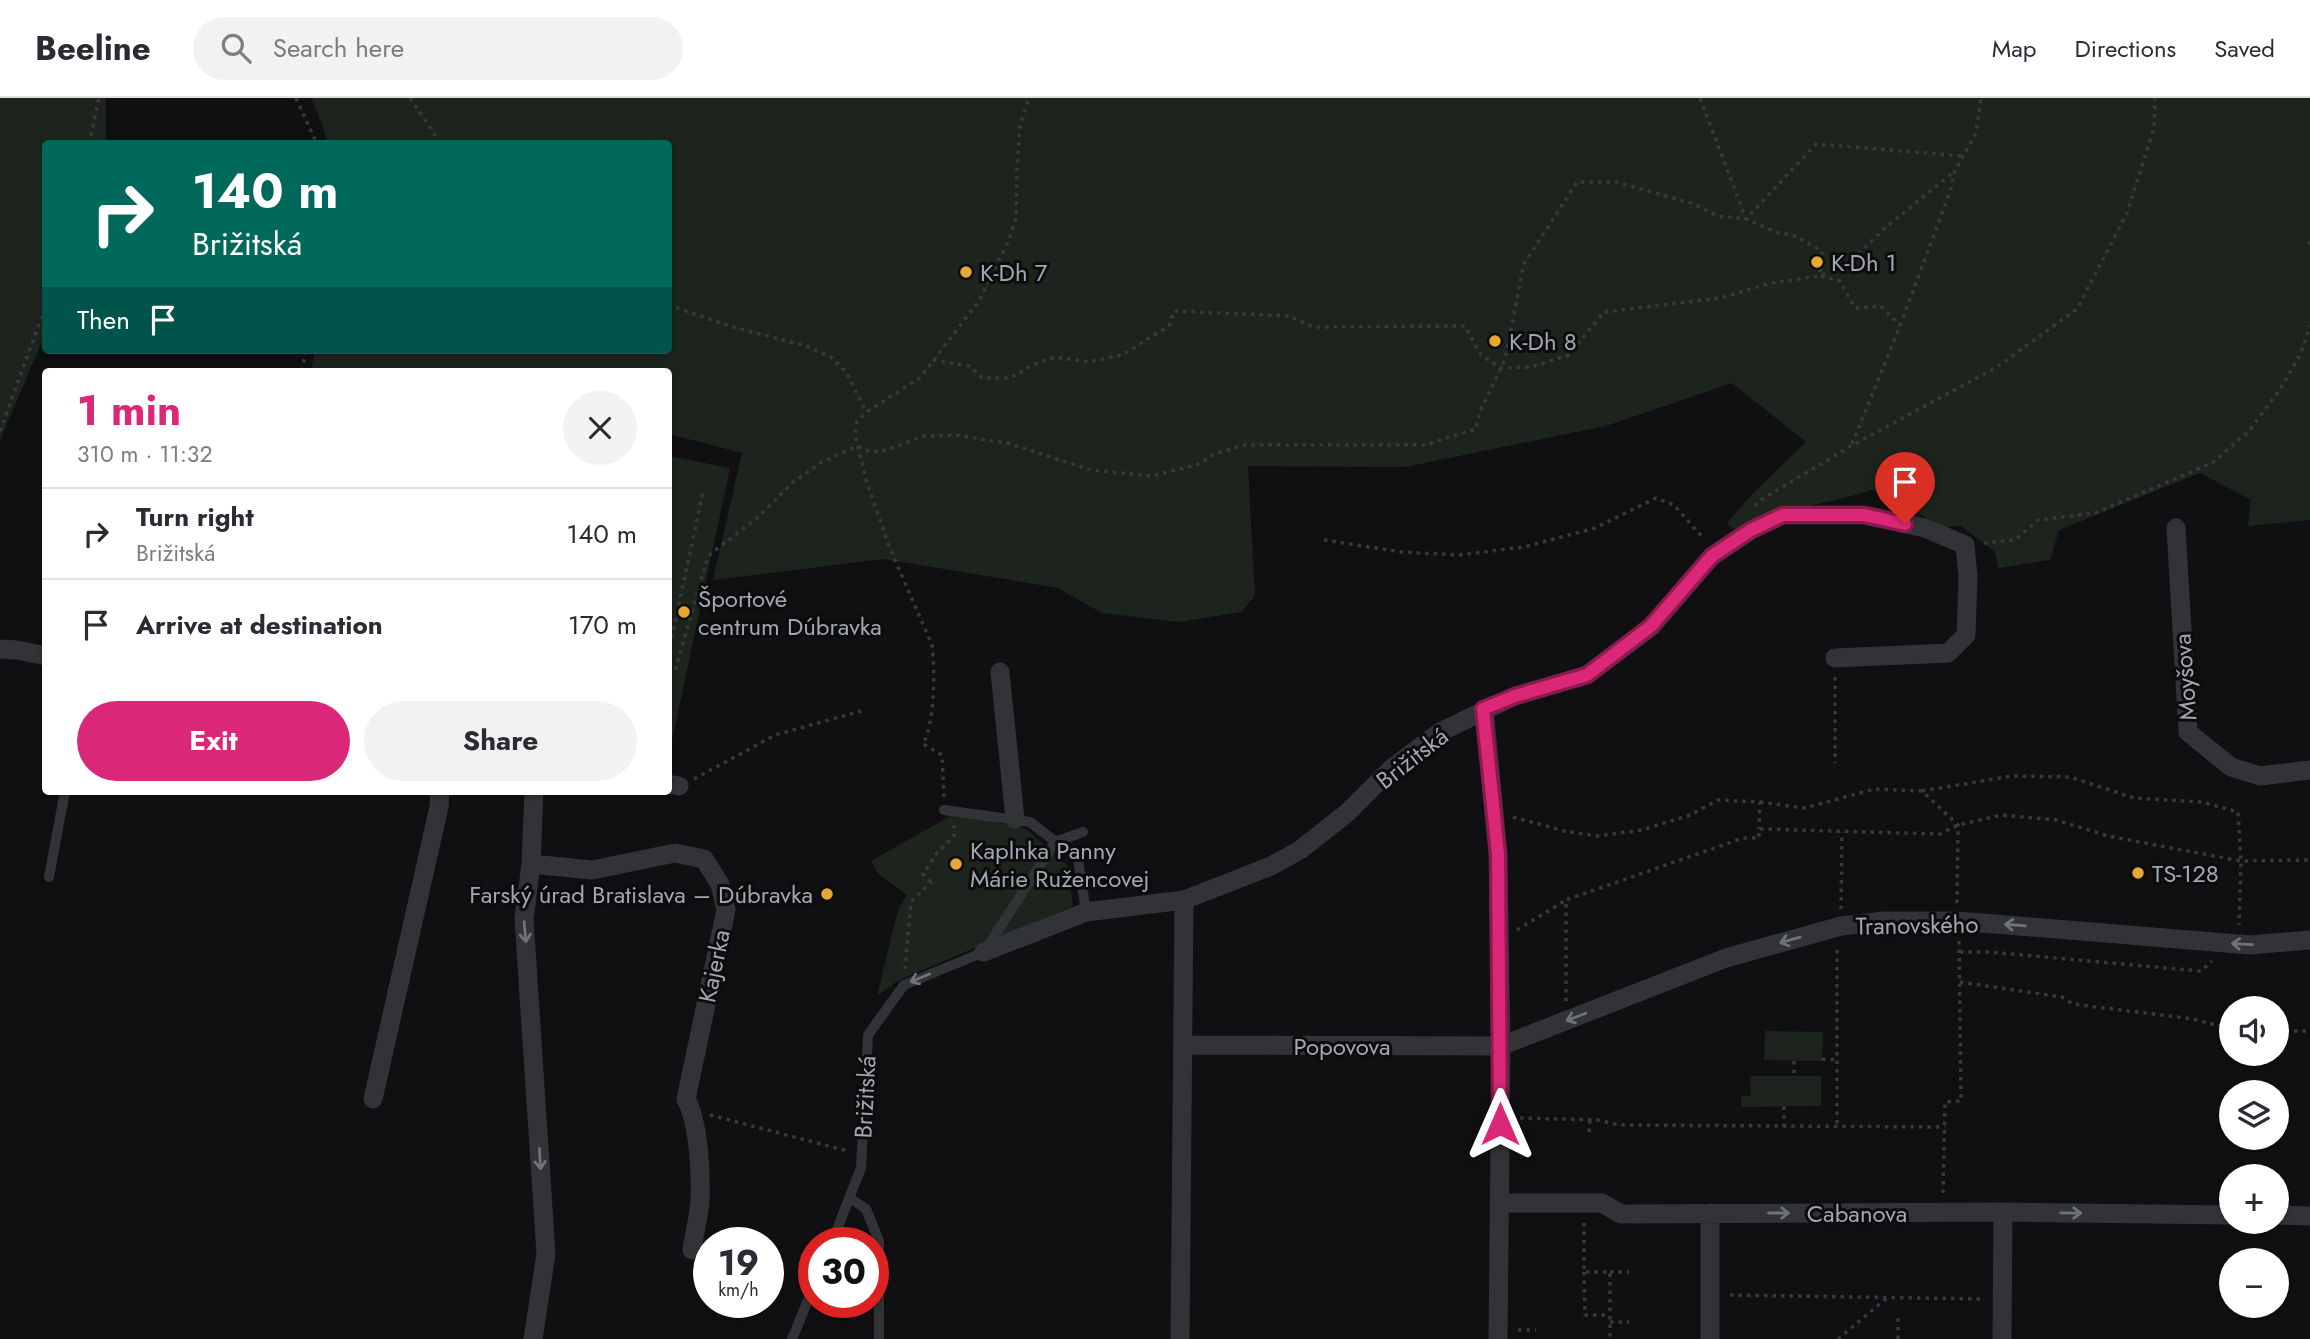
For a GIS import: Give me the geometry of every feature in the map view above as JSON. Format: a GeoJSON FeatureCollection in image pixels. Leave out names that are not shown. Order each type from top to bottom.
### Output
{"type":"FeatureCollection","features":[{"type":"Feature","properties":{"kind":"street","name":"Brižitská"},"geometry":{"type":"LineString","coordinates":[[984,952],[1086,912],[1184,900],[1270,866],[1300,850],[1347,813],[1392,768],[1440,732],[1483,709],[1515,696],[1587,675],[1651,626],[1712,556],[1751,530],[1783,515],[1864,515],[1925,528],[1965,545]]}},
{"type":"Feature","properties":{"kind":"street","name":"Moyšova"},"geometry":{"type":"LineString","coordinates":[[2176,528],[2188,732],[2231,767],[2260,776],[2310,771]]}},
{"type":"Feature","properties":{"kind":"street"},"geometry":{"type":"LineString","coordinates":[[1835,658],[1948,653],[1966,635],[1968,577],[1965,545]]}},
{"type":"Feature","properties":{"kind":"street"},"geometry":{"type":"LineString","coordinates":[[0,649],[42,655]]}},
{"type":"Feature","properties":{"kind":"street"},"geometry":{"type":"LineString","coordinates":[[1000,671],[1015,819]]}},
{"type":"Feature","properties":{"kind":"street"},"geometry":{"type":"LineString","coordinates":[[1483,709],[1498,854],[1500,1203],[1505,1335]]}},
{"type":"Feature","properties":{"kind":"street"},"geometry":{"type":"LineString","coordinates":[[373,1099],[440,795]]}},
{"type":"Feature","properties":{"kind":"street"},"geometry":{"type":"LineString","coordinates":[[531,795],[531,864],[524,919],[546,1254],[533,1339]]}},
{"type":"Feature","properties":{"kind":"street","name":"Kajerka"},"geometry":{"type":"LineString","coordinates":[[531,864],[592,870],[675,853],[704,859],[720,884],[726,910],[686,1099],[691,1110],[696,1143],[700,1203],[692,1250]]}},
{"type":"Feature","properties":{"kind":"street"},"geometry":{"type":"LineString","coordinates":[[1180,1339],[1184,900]]}},
{"type":"Feature","properties":{"kind":"street","name":"Tranovského"},"geometry":{"type":"LineString","coordinates":[[1501,1046],[1726,958],[1841,926],[1884,920],[1958,920],[2239,944],[2310,940]]}},
{"type":"Feature","properties":{"kind":"street","name":"Popovova"},"geometry":{"type":"LineString","coordinates":[[1183,1045],[1501,1046]]}},
{"type":"Feature","properties":{"kind":"street"},"geometry":{"type":"LineString","coordinates":[[358,1072],[377,1077]]}},
{"type":"Feature","properties":{"kind":"street","name":"Cabanova"},"geometry":{"type":"LineString","coordinates":[[1500,1203],[1602,1203],[1621,1214],[2003,1212],[2219,1215]]}},
{"type":"Feature","properties":{"kind":"street"},"geometry":{"type":"LineString","coordinates":[[2002,1339],[2003,1212]]}},
{"type":"Feature","properties":{"kind":"street"},"geometry":{"type":"LineString","coordinates":[[1710,1213],[1710,1339]]}},
{"type":"Feature","properties":{"kind":"street"},"geometry":{"type":"LineString","coordinates":[[2289,1215],[2310,1216]]}},
{"type":"Feature","properties":{"kind":"lane"},"geometry":{"type":"LineString","coordinates":[[49,877],[64,795]]}},
{"type":"Feature","properties":{"kind":"lane"},"geometry":{"type":"LineString","coordinates":[[944,810],[1030,822],[1078,859],[1086,912]]}},
{"type":"Feature","properties":{"kind":"lane"},"geometry":{"type":"LineString","coordinates":[[984,952],[1055,842],[1083,832]]}},
{"type":"Feature","properties":{"kind":"lane","name":"Brižitská"},"geometry":{"type":"LineString","coordinates":[[838,1227],[861,1168],[868,1035],[904,985],[984,952]]}},
{"type":"Feature","properties":{"kind":"lane"},"geometry":{"type":"LineString","coordinates":[[850,1198],[866,1209],[879,1241],[879,1339]]}},
{"type":"Feature","properties":{"kind":"lane"},"geometry":{"type":"LineString","coordinates":[[792,1339],[801,1318]]}},
{"type":"Feature","properties":{"kind":"path"},"geometry":{"type":"LineString","coordinates":[[90,140],[99,98]]}},
{"type":"Feature","properties":{"kind":"path"},"geometry":{"type":"LineString","coordinates":[[296,98],[315,140]]}},
{"type":"Feature","properties":{"kind":"path"},"geometry":{"type":"LineString","coordinates":[[410,98],[438,140]]}},
{"type":"Feature","properties":{"kind":"path"},"geometry":{"type":"LineString","coordinates":[[904,985],[911,902],[932,881],[923,874],[936,854],[954,836],[955,820],[944,810],[942,755],[923,744],[927,737],[930,716],[934,661],[932,645],[889,546],[866,480],[855,434],[858,422],[866,412],[920,377],[979,301],[1009,240],[1016,218],[1020,126],[1029,98]]}},
{"type":"Feature","properties":{"kind":"path"},"geometry":{"type":"LineString","coordinates":[[1700,98],[1746,219]]}},
{"type":"Feature","properties":{"kind":"path"},"geometry":{"type":"LineString","coordinates":[[1981,98],[1976,133],[1955,171],[1950,192],[1900,326],[1852,446],[1997,367],[2077,309],[2127,214],[2154,128],[2155,98]]}},
{"type":"Feature","properties":{"kind":"path"},"geometry":{"type":"LineString","coordinates":[[1746,219],[1816,144],[1963,156]]}},
{"type":"Feature","properties":{"kind":"path"},"geometry":{"type":"LineString","coordinates":[[933,360],[970,366],[982,378],[1010,378],[1035,364],[1056,357],[1089,362],[1122,355],[1169,326],[1174,311],[1213,311],[1289,316],[1313,327],[1465,326],[1481,355],[1501,368],[1531,367],[1569,355],[1604,312],[1721,298],[1771,283],[1820,276],[1848,264],[1884,229],[1955,171]]}},
{"type":"Feature","properties":{"kind":"path"},"geometry":{"type":"LineString","coordinates":[[672,671],[675,671],[708,556],[757,518],[792,483],[822,462],[858,446],[871,452],[887,450],[923,436],[954,435],[1007,443],[1091,470],[1152,476],[1196,465],[1215,454],[1245,445],[1426,445],[1476,429],[1480,412],[1505,359],[1524,264],[1577,182],[1616,182],[1691,203],[1718,216],[1746,219],[1778,233],[1793,235],[1822,251],[1820,276]]}},
{"type":"Feature","properties":{"kind":"path"},"geometry":{"type":"LineString","coordinates":[[2310,241],[2310,249]]}},
{"type":"Feature","properties":{"kind":"path"},"geometry":{"type":"LineString","coordinates":[[1820,276],[1840,281],[1855,308],[1881,306],[1900,326]]}},
{"type":"Feature","properties":{"kind":"path"},"geometry":{"type":"LineString","coordinates":[[672,306],[733,327],[806,346],[831,357],[847,373],[866,412]]}},
{"type":"Feature","properties":{"kind":"path"},"geometry":{"type":"LineString","coordinates":[[0,431],[42,316]]}},
{"type":"Feature","properties":{"kind":"path"},"geometry":{"type":"LineString","coordinates":[[1965,545],[2015,540],[2038,520],[2095,513],[2212,463],[2249,431],[2279,391],[2300,355],[2310,326]]}},
{"type":"Feature","properties":{"kind":"path"},"geometry":{"type":"LineString","coordinates":[[672,636],[703,492]]}},
{"type":"Feature","properties":{"kind":"path"},"geometry":{"type":"LineString","coordinates":[[1324,540],[1402,552],[1459,555],[1524,547],[1595,528],[1656,498],[1674,505],[1701,533],[1712,556]]}},
{"type":"Feature","properties":{"kind":"path"},"geometry":{"type":"LineString","coordinates":[[1835,658],[1835,763]]}},
{"type":"Feature","properties":{"kind":"path"},"geometry":{"type":"LineString","coordinates":[[674,785],[775,735],[861,711]]}},
{"type":"Feature","properties":{"kind":"path"},"geometry":{"type":"LineString","coordinates":[[1494,812],[1564,831],[1597,836],[1642,830],[1690,816],[1718,800],[1804,808],[1874,789],[1922,791],[2012,776],[2070,777],[2134,798],[2202,802],[2238,812],[2241,861],[2239,944]]}},
{"type":"Feature","properties":{"kind":"path"},"geometry":{"type":"LineString","coordinates":[[1922,791],[1958,825],[1957,894]]}},
{"type":"Feature","properties":{"kind":"path"},"geometry":{"type":"LineString","coordinates":[[1511,923],[1511,933],[1566,900],[1743,838],[1759,838],[1760,802]]}},
{"type":"Feature","properties":{"kind":"path"},"geometry":{"type":"LineString","coordinates":[[1759,829],[1940,834],[1958,825],[2003,815],[2056,820],[2108,836],[2241,861],[2310,860]]}},
{"type":"Feature","properties":{"kind":"path"},"geometry":{"type":"LineString","coordinates":[[1840,889],[1842,832]]}},
{"type":"Feature","properties":{"kind":"path"},"geometry":{"type":"LineString","coordinates":[[1566,900],[1566,1004]]}},
{"type":"Feature","properties":{"kind":"path"},"geometry":{"type":"LineString","coordinates":[[1837,950],[1837,1127]]}},
{"type":"Feature","properties":{"kind":"path"},"geometry":{"type":"LineString","coordinates":[[1943,1212],[1945,1102],[1961,1101],[1960,952],[1988,952],[2201,971],[2216,956]]}},
{"type":"Feature","properties":{"kind":"path"},"geometry":{"type":"LineString","coordinates":[[1960,982],[2062,997],[2073,1004],[2193,1019],[2219,1026]]}},
{"type":"Feature","properties":{"kind":"path"},"geometry":{"type":"LineString","coordinates":[[2289,1031],[2310,1031]]}},
{"type":"Feature","properties":{"kind":"path"},"geometry":{"type":"LineString","coordinates":[[1822,1059],[1837,1059]]}},
{"type":"Feature","properties":{"kind":"path"},"geometry":{"type":"LineString","coordinates":[[1794,1061],[1794,1076]]}},
{"type":"Feature","properties":{"kind":"path"},"geometry":{"type":"LineString","coordinates":[[1784,1107],[1784,1127]]}},
{"type":"Feature","properties":{"kind":"path"},"geometry":{"type":"LineString","coordinates":[[691,1110],[844,1150],[861,1168]]}},
{"type":"Feature","properties":{"kind":"path"},"geometry":{"type":"LineString","coordinates":[[1514,1118],[1590,1120],[1619,1125],[1945,1127]]}},
{"type":"Feature","properties":{"kind":"path"},"geometry":{"type":"LineString","coordinates":[[1589,1132],[1590,1120]]}},
{"type":"Feature","properties":{"kind":"path"},"geometry":{"type":"LineString","coordinates":[[1584,1223],[1585,1315],[1610,1315]]}},
{"type":"Feature","properties":{"kind":"path"},"geometry":{"type":"LineString","coordinates":[[1584,1272],[1629,1272]]}},
{"type":"Feature","properties":{"kind":"path"},"geometry":{"type":"LineString","coordinates":[[1610,1272],[1610,1339]]}},
{"type":"Feature","properties":{"kind":"path"},"geometry":{"type":"LineString","coordinates":[[1710,1294],[1987,1299]]}},
{"type":"Feature","properties":{"kind":"path"},"geometry":{"type":"LineString","coordinates":[[1838,1339],[1889,1297]]}},
{"type":"Feature","properties":{"kind":"path"},"geometry":{"type":"LineString","coordinates":[[1898,1317],[1898,1339]]}},
{"type":"Feature","properties":{"kind":"path"},"geometry":{"type":"LineString","coordinates":[[1610,1322],[1629,1322]]}},
{"type":"Feature","properties":{"kind":"path"},"geometry":{"type":"LineString","coordinates":[[1505,1335],[1536,1330]]}},
{"type":"Feature","properties":{"kind":"shaded area"},"geometry":{"type":"Polygon","coordinates":[[[0,98],[106,98],[106,140],[42,140],[42,341],[0,440],[0,98]]]}},
{"type":"Feature","properties":{"kind":"shaded area"},"geometry":{"type":"Polygon","coordinates":[[[311,98],[2310,98],[2310,520],[2248,526],[2251,500],[2200,473],[2059,530],[2050,560],[1998,568],[1995,552],[1961,526],[1945,527],[1872,490],[1763,515],[1737,531],[1727,523],[1755,491],[1806,442],[1732,383],[1606,426],[1405,467],[1248,466],[1255,596],[1241,612],[1179,622],[1102,613],[1058,588],[883,559],[713,580],[742,453],[672,435],[672,368],[312,368],[314,354],[672,354],[672,140],[326,140],[311,98]]]}},
{"type":"Feature","properties":{"kind":"shaded area","name":"Športové centrum Dúbravka"},"geometry":{"type":"Polygon","coordinates":[[[672,457],[730,468],[672,741],[672,457]]]}},
{"type":"Feature","properties":{"kind":"shaded area"},"geometry":{"type":"Polygon","coordinates":[[[954,814],[1025,828],[1067,865],[1073,906],[899,980],[877,996],[898,910],[907,895],[878,874],[871,861],[954,814]]]}},
{"type":"Feature","properties":{"kind":"shaded area"},"geometry":{"type":"Polygon","coordinates":[[[1765,1031],[1823,1032],[1822,1061],[1764,1060],[1765,1031]]]}},
{"type":"Feature","properties":{"kind":"shaded area"},"geometry":{"type":"Polygon","coordinates":[[[1750,1076],[1821,1076],[1821,1106],[1741,1107],[1741,1096],[1751,1096],[1750,1076]]]}},
{"type":"Feature","properties":{"kind":"place","name":"K-Dh 1"},"geometry":{"type":"Point","coordinates":[1817,262]}},
{"type":"Feature","properties":{"kind":"place","name":"K-Dh 7"},"geometry":{"type":"Point","coordinates":[966,272]}},
{"type":"Feature","properties":{"kind":"place","name":"K-Dh 8"},"geometry":{"type":"Point","coordinates":[1495,341]}},
{"type":"Feature","properties":{"kind":"place","name":"Športové centrum Dúbravka"},"geometry":{"type":"Point","coordinates":[684,612]}},
{"type":"Feature","properties":{"kind":"place","name":"Kaplnka Panny Márie Ružencovej"},"geometry":{"type":"Point","coordinates":[956,864]}},
{"type":"Feature","properties":{"kind":"place","name":"TS-128"},"geometry":{"type":"Point","coordinates":[2138,873]}},
{"type":"Feature","properties":{"kind":"place","name":"Farský úrad Bratislava – Dúbravka"},"geometry":{"type":"Point","coordinates":[827,894]}},
{"type":"Feature","properties":{"kind":"route"},"geometry":{"type":"LineString","coordinates":[[1500,1124],[1498,854],[1483,709],[1515,696],[1587,675],[1651,626],[1712,556],[1751,530],[1783,515],[1864,515],[1905,524]]}}]}
